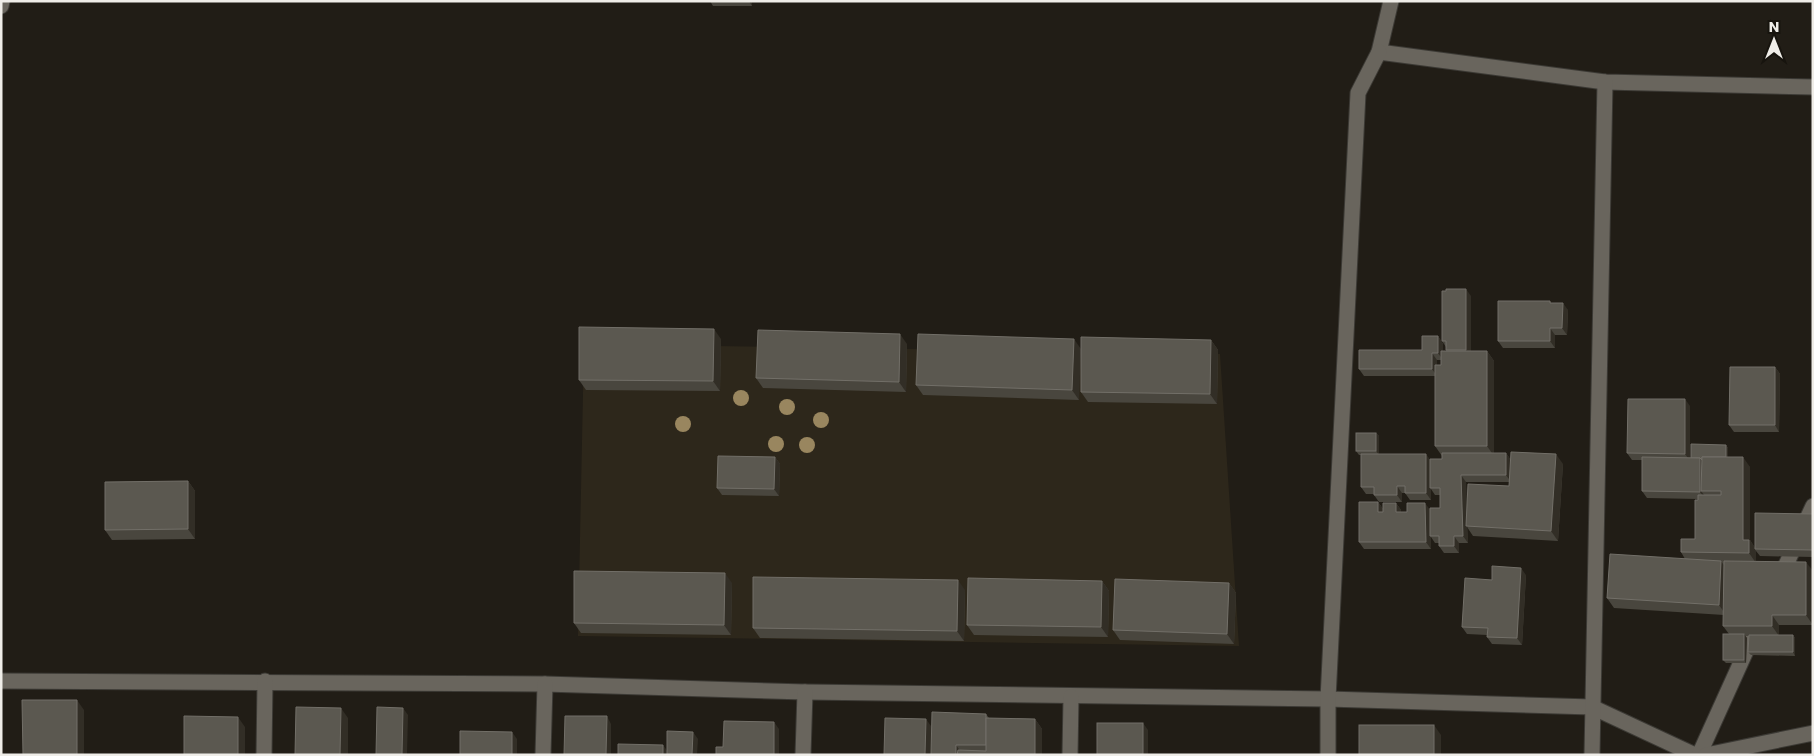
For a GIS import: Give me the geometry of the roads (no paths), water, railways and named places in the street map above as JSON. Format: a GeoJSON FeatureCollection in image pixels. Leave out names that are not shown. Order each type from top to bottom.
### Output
{"type":"FeatureCollection","features":[{"type":"Feature","properties":{"kind":"street"},"geometry":{"type":"LineString","coordinates":[[1,6],[2,1]]}},
{"type":"Feature","properties":{"kind":"street"},"geometry":{"type":"LineString","coordinates":[[1328,755],[1328,700],[1358,93],[1379,52],[1392,3]]}},
{"type":"Feature","properties":{"kind":"street"},"geometry":{"type":"LineString","coordinates":[[1379,52],[1605,82],[1813,87]]}},
{"type":"Feature","properties":{"kind":"street"},"geometry":{"type":"LineString","coordinates":[[1592,755],[1605,82]]}},
{"type":"Feature","properties":{"kind":"street"},"geometry":{"type":"LineString","coordinates":[[1772,595],[1813,506]]}},
{"type":"Feature","properties":{"kind":"street"},"geometry":{"type":"LineString","coordinates":[[1699,755],[1764,612]]}},
{"type":"Feature","properties":{"kind":"street"},"geometry":{"type":"LineString","coordinates":[[1,681],[545,684],[805,692],[1328,700],[1592,707],[1695,755]]}},
{"type":"Feature","properties":{"kind":"street"},"geometry":{"type":"LineString","coordinates":[[264,755],[265,681]]}},
{"type":"Feature","properties":{"kind":"street"},"geometry":{"type":"LineString","coordinates":[[543,755],[545,684]]}},
{"type":"Feature","properties":{"kind":"street"},"geometry":{"type":"LineString","coordinates":[[803,755],[805,692]]}},
{"type":"Feature","properties":{"kind":"street"},"geometry":{"type":"LineString","coordinates":[[1070,755],[1071,697]]}},
{"type":"Feature","properties":{"kind":"street"},"geometry":{"type":"LineString","coordinates":[[1706,755],[1813,733]]}}]}
